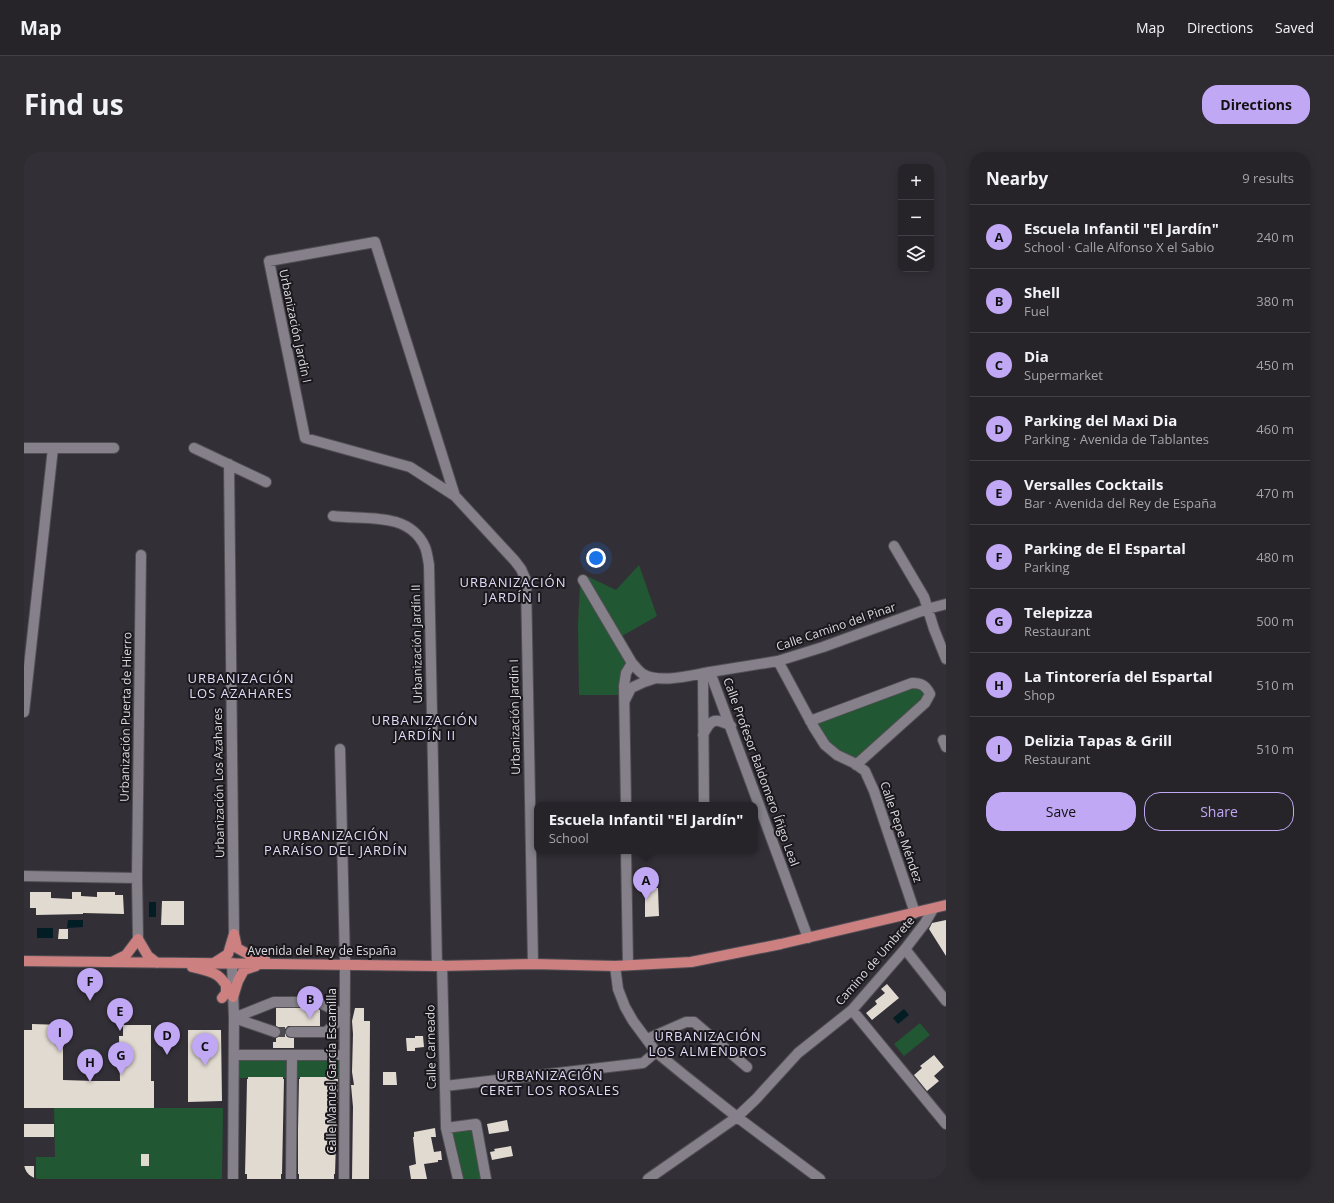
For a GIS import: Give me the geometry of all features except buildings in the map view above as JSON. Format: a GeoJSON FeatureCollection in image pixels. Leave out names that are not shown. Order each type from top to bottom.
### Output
{"type":"FeatureCollection","features":[{"type":"Feature","properties":{"kind":"main road","name":"Avenida del Rey de España"},"geometry":{"type":"LineString","coordinates":[[26,962],[159,964],[533,964],[615,966],[691,962],[808,938],[946,905]]}},
{"type":"Feature","properties":{"kind":"main road"},"geometry":{"type":"LineString","coordinates":[[214,964],[228,954],[234,934]]}},
{"type":"Feature","properties":{"kind":"main road"},"geometry":{"type":"LineString","coordinates":[[234,934],[237,948],[253,957],[298,964]]}},
{"type":"Feature","properties":{"kind":"main road"},"geometry":{"type":"LineString","coordinates":[[110,963],[126,956],[138,939]]}},
{"type":"Feature","properties":{"kind":"main road"},"geometry":{"type":"LineString","coordinates":[[129,963],[137,956],[138,939]]}},
{"type":"Feature","properties":{"kind":"main road"},"geometry":{"type":"LineString","coordinates":[[138,939],[148,956],[159,964],[192,967],[213,972],[225,981],[233,997]]}},
{"type":"Feature","properties":{"kind":"main road"},"geometry":{"type":"LineString","coordinates":[[233,997],[238,981],[244,970],[265,964]]}},
{"type":"Feature","properties":{"kind":"main road"},"geometry":{"type":"LineString","coordinates":[[222,998],[226,993],[226,984]]}},
{"type":"Feature","properties":{"kind":"street","name":"Urbanización Jardín I"},"geometry":{"type":"LineString","coordinates":[[455,496],[375,242],[269,261],[305,438],[410,466],[455,496],[515,561],[526,580],[533,964]]}},
{"type":"Feature","properties":{"kind":"street"},"geometry":{"type":"LineString","coordinates":[[24,448],[114,448]]}},
{"type":"Feature","properties":{"kind":"street"},"geometry":{"type":"LineString","coordinates":[[24,712],[53,448]]}},
{"type":"Feature","properties":{"kind":"street"},"geometry":{"type":"LineString","coordinates":[[194,448],[266,482]]}},
{"type":"Feature","properties":{"kind":"street","name":"Urbanización Los Azahares"},"geometry":{"type":"LineString","coordinates":[[229,464],[234,934]]}},
{"type":"Feature","properties":{"kind":"street","name":"Urbanización Jardín II"},"geometry":{"type":"LineString","coordinates":[[333,516],[381,519],[399,522],[416,532],[425,547],[429,565],[439,965]]}},
{"type":"Feature","properties":{"kind":"street"},"geometry":{"type":"LineString","coordinates":[[894,546],[924,597],[946,659]]}},
{"type":"Feature","properties":{"kind":"street","name":"Urbanización Puerta de Hierro"},"geometry":{"type":"LineString","coordinates":[[138,939],[137,878],[141,555]]}},
{"type":"Feature","properties":{"kind":"street"},"geometry":{"type":"LineString","coordinates":[[583,580],[632,663],[643,674],[656,678]]}},
{"type":"Feature","properties":{"kind":"street","name":"Calle Camino del Pinar"},"geometry":{"type":"LineString","coordinates":[[706,673],[778,661],[823,647],[927,609],[946,604]]}},
{"type":"Feature","properties":{"kind":"street","name":"Calle Pepe Méndez"},"geometry":{"type":"LineString","coordinates":[[778,661],[810,721],[825,745],[837,755],[865,771],[874,791],[915,913]]}},
{"type":"Feature","properties":{"kind":"street"},"geometry":{"type":"LineString","coordinates":[[626,802],[624,686],[626,673],[632,663]]}},
{"type":"Feature","properties":{"kind":"street"},"geometry":{"type":"LineString","coordinates":[[625,700],[632,688],[644,682],[656,678],[706,673],[703,735],[704,802]]}},
{"type":"Feature","properties":{"kind":"street","name":"Calle Profesor Baldomero Íñigo Leal"},"geometry":{"type":"LineString","coordinates":[[706,673],[731,726],[808,938]]}},
{"type":"Feature","properties":{"kind":"street"},"geometry":{"type":"LineString","coordinates":[[810,721],[912,682],[920,682],[926,687],[930,694],[925,703],[856,765]]}},
{"type":"Feature","properties":{"kind":"street"},"geometry":{"type":"LineString","coordinates":[[703,735],[708,725],[715,721],[722,721],[731,726]]}},
{"type":"Feature","properties":{"kind":"street"},"geometry":{"type":"LineString","coordinates":[[340,749],[345,964]]}},
{"type":"Feature","properties":{"kind":"street"},"geometry":{"type":"LineString","coordinates":[[626,854],[628,965]]}},
{"type":"Feature","properties":{"kind":"street"},"geometry":{"type":"LineString","coordinates":[[24,876],[137,878]]}},
{"type":"Feature","properties":{"kind":"street","name":"Camino de Umbrete"},"geometry":{"type":"LineString","coordinates":[[648,1179],[737,1117],[756,1099],[798,1053],[852,1010],[905,949],[934,909]]}},
{"type":"Feature","properties":{"kind":"street"},"geometry":{"type":"LineString","coordinates":[[905,949],[946,1001]]}},
{"type":"Feature","properties":{"kind":"street"},"geometry":{"type":"LineString","coordinates":[[232,964],[234,1018],[233,1179]]}},
{"type":"Feature","properties":{"kind":"street","name":"Calle Manuel García Escamilla"},"geometry":{"type":"LineString","coordinates":[[344,1179],[345,964]]}},
{"type":"Feature","properties":{"kind":"street","name":"Calle Carneado"},"geometry":{"type":"LineString","coordinates":[[439,965],[446,1128],[458,1179]]}},
{"type":"Feature","properties":{"kind":"street"},"geometry":{"type":"LineString","coordinates":[[615,966],[618,989],[625,1008],[656,1052],[684,1076],[820,1179]]}},
{"type":"Feature","properties":{"kind":"street"},"geometry":{"type":"LineString","coordinates":[[234,1018],[274,1002],[318,1002],[345,1015],[326,1032],[291,1032]]}},
{"type":"Feature","properties":{"kind":"street"},"geometry":{"type":"LineString","coordinates":[[852,1010],[946,1124]]}},
{"type":"Feature","properties":{"kind":"street"},"geometry":{"type":"LineString","coordinates":[[234,1018],[275,1032]]}},
{"type":"Feature","properties":{"kind":"street"},"geometry":{"type":"LineString","coordinates":[[647,1039],[686,1022],[694,1022],[747,1067]]}},
{"type":"Feature","properties":{"kind":"street"},"geometry":{"type":"LineString","coordinates":[[444,1086],[643,1063],[656,1052]]}},
{"type":"Feature","properties":{"kind":"street"},"geometry":{"type":"LineString","coordinates":[[234,1055],[344,1055]]}},
{"type":"Feature","properties":{"kind":"street"},"geometry":{"type":"LineString","coordinates":[[291,1179],[292,1056]]}},
{"type":"Feature","properties":{"kind":"street"},"geometry":{"type":"LineString","coordinates":[[446,1128],[476,1124],[486,1179]]}},
{"type":"Feature","properties":{"kind":"green space"},"geometry":{"type":"Polygon","coordinates":[[[639,565],[657,616],[617,639],[632,663],[624,695],[579,695],[578,624],[580,585],[583,580],[589,577],[616,590],[639,565]]]}},
{"type":"Feature","properties":{"kind":"green space"},"geometry":{"type":"Polygon","coordinates":[[[912,683],[930,694],[856,765],[837,755],[810,721],[912,683]]]}},
{"type":"Feature","properties":{"kind":"green space"},"geometry":{"type":"Polygon","coordinates":[[[920,1023],[930,1035],[904,1056],[894,1044],[920,1023]]]}},
{"type":"Feature","properties":{"kind":"green space"},"geometry":{"type":"Polygon","coordinates":[[[83,1049],[97,1049],[97,1067],[84,1067],[83,1049]]]}},
{"type":"Feature","properties":{"kind":"green space"},"geometry":{"type":"Polygon","coordinates":[[[234,1055],[344,1055],[344,1078],[234,1078],[234,1055]]]}},
{"type":"Feature","properties":{"kind":"green space"},"geometry":{"type":"Polygon","coordinates":[[[54,1108],[223,1108],[222,1179],[36,1179],[36,1157],[55,1157],[54,1108]]]}},
{"type":"Feature","properties":{"kind":"green space"},"geometry":{"type":"Polygon","coordinates":[[[476,1124],[486,1179],[458,1179],[446,1128],[476,1124]]]}},
{"type":"Feature","properties":{"kind":"water"},"geometry":{"type":"Polygon","coordinates":[[[149,902],[156,902],[156,917],[149,917],[149,902]]]}},
{"type":"Feature","properties":{"kind":"water"},"geometry":{"type":"Polygon","coordinates":[[[68,920],[83,920],[83,927],[67,928],[68,920]]]}},
{"type":"Feature","properties":{"kind":"water"},"geometry":{"type":"Polygon","coordinates":[[[37,928],[53,928],[53,938],[37,938],[37,928]]]}},
{"type":"Feature","properties":{"kind":"water"},"geometry":{"type":"Polygon","coordinates":[[[904,1009],[909,1015],[898,1024],[893,1018],[904,1009]]]}},
{"type":"Feature","properties":{"kind":"tunnel"},"geometry":{"type":"LineString","coordinates":[[275,1032],[291,1032]]}},
{"type":"Feature","properties":{"kind":"place","name":"Escuela Infantil \"El Jardín\""},"geometry":{"type":"Point","coordinates":[646,900]}},
{"type":"Feature","properties":{"kind":"place","name":"Parking de El Espartal"},"geometry":{"type":"Point","coordinates":[90,1001]}},
{"type":"Feature","properties":{"kind":"place","name":"Shell"},"geometry":{"type":"Point","coordinates":[310,1019]}},
{"type":"Feature","properties":{"kind":"place","name":"Versalles Cocktails"},"geometry":{"type":"Point","coordinates":[120,1031]}},
{"type":"Feature","properties":{"kind":"place","name":"Delizia Tapas & Grill"},"geometry":{"type":"Point","coordinates":[60,1052]}},
{"type":"Feature","properties":{"kind":"place","name":"Parking del Maxi Dia"},"geometry":{"type":"Point","coordinates":[167,1055]}},
{"type":"Feature","properties":{"kind":"place","name":"Dia"},"geometry":{"type":"Point","coordinates":[205,1066]}},
{"type":"Feature","properties":{"kind":"place","name":"Telepizza"},"geometry":{"type":"Point","coordinates":[121,1075]}},
{"type":"Feature","properties":{"kind":"place","name":"La Tintorería del Espartal"},"geometry":{"type":"Point","coordinates":[90,1082]}},
{"type":"Feature","properties":{"kind":"district","name":"URBANIZACIÓN JARDÍN I"},"geometry":{"type":"Point","coordinates":[513,590]}},
{"type":"Feature","properties":{"kind":"district","name":"URBANIZACIÓN LOS AZAHARES"},"geometry":{"type":"Point","coordinates":[241,686]}},
{"type":"Feature","properties":{"kind":"district","name":"URBANIZACIÓN JARDÍN II"},"geometry":{"type":"Point","coordinates":[425,728]}},
{"type":"Feature","properties":{"kind":"district","name":"URBANIZACIÓN PARAÍSO DEL JARDÍN"},"geometry":{"type":"Point","coordinates":[336,842]}},
{"type":"Feature","properties":{"kind":"district","name":"URBANIZACIÓN LOS ALMENDROS"},"geometry":{"type":"Point","coordinates":[708,1044]}},
{"type":"Feature","properties":{"kind":"district","name":"URBANIZACIÓN CERET LOS ROSALES"},"geometry":{"type":"Point","coordinates":[550,1082]}}]}
